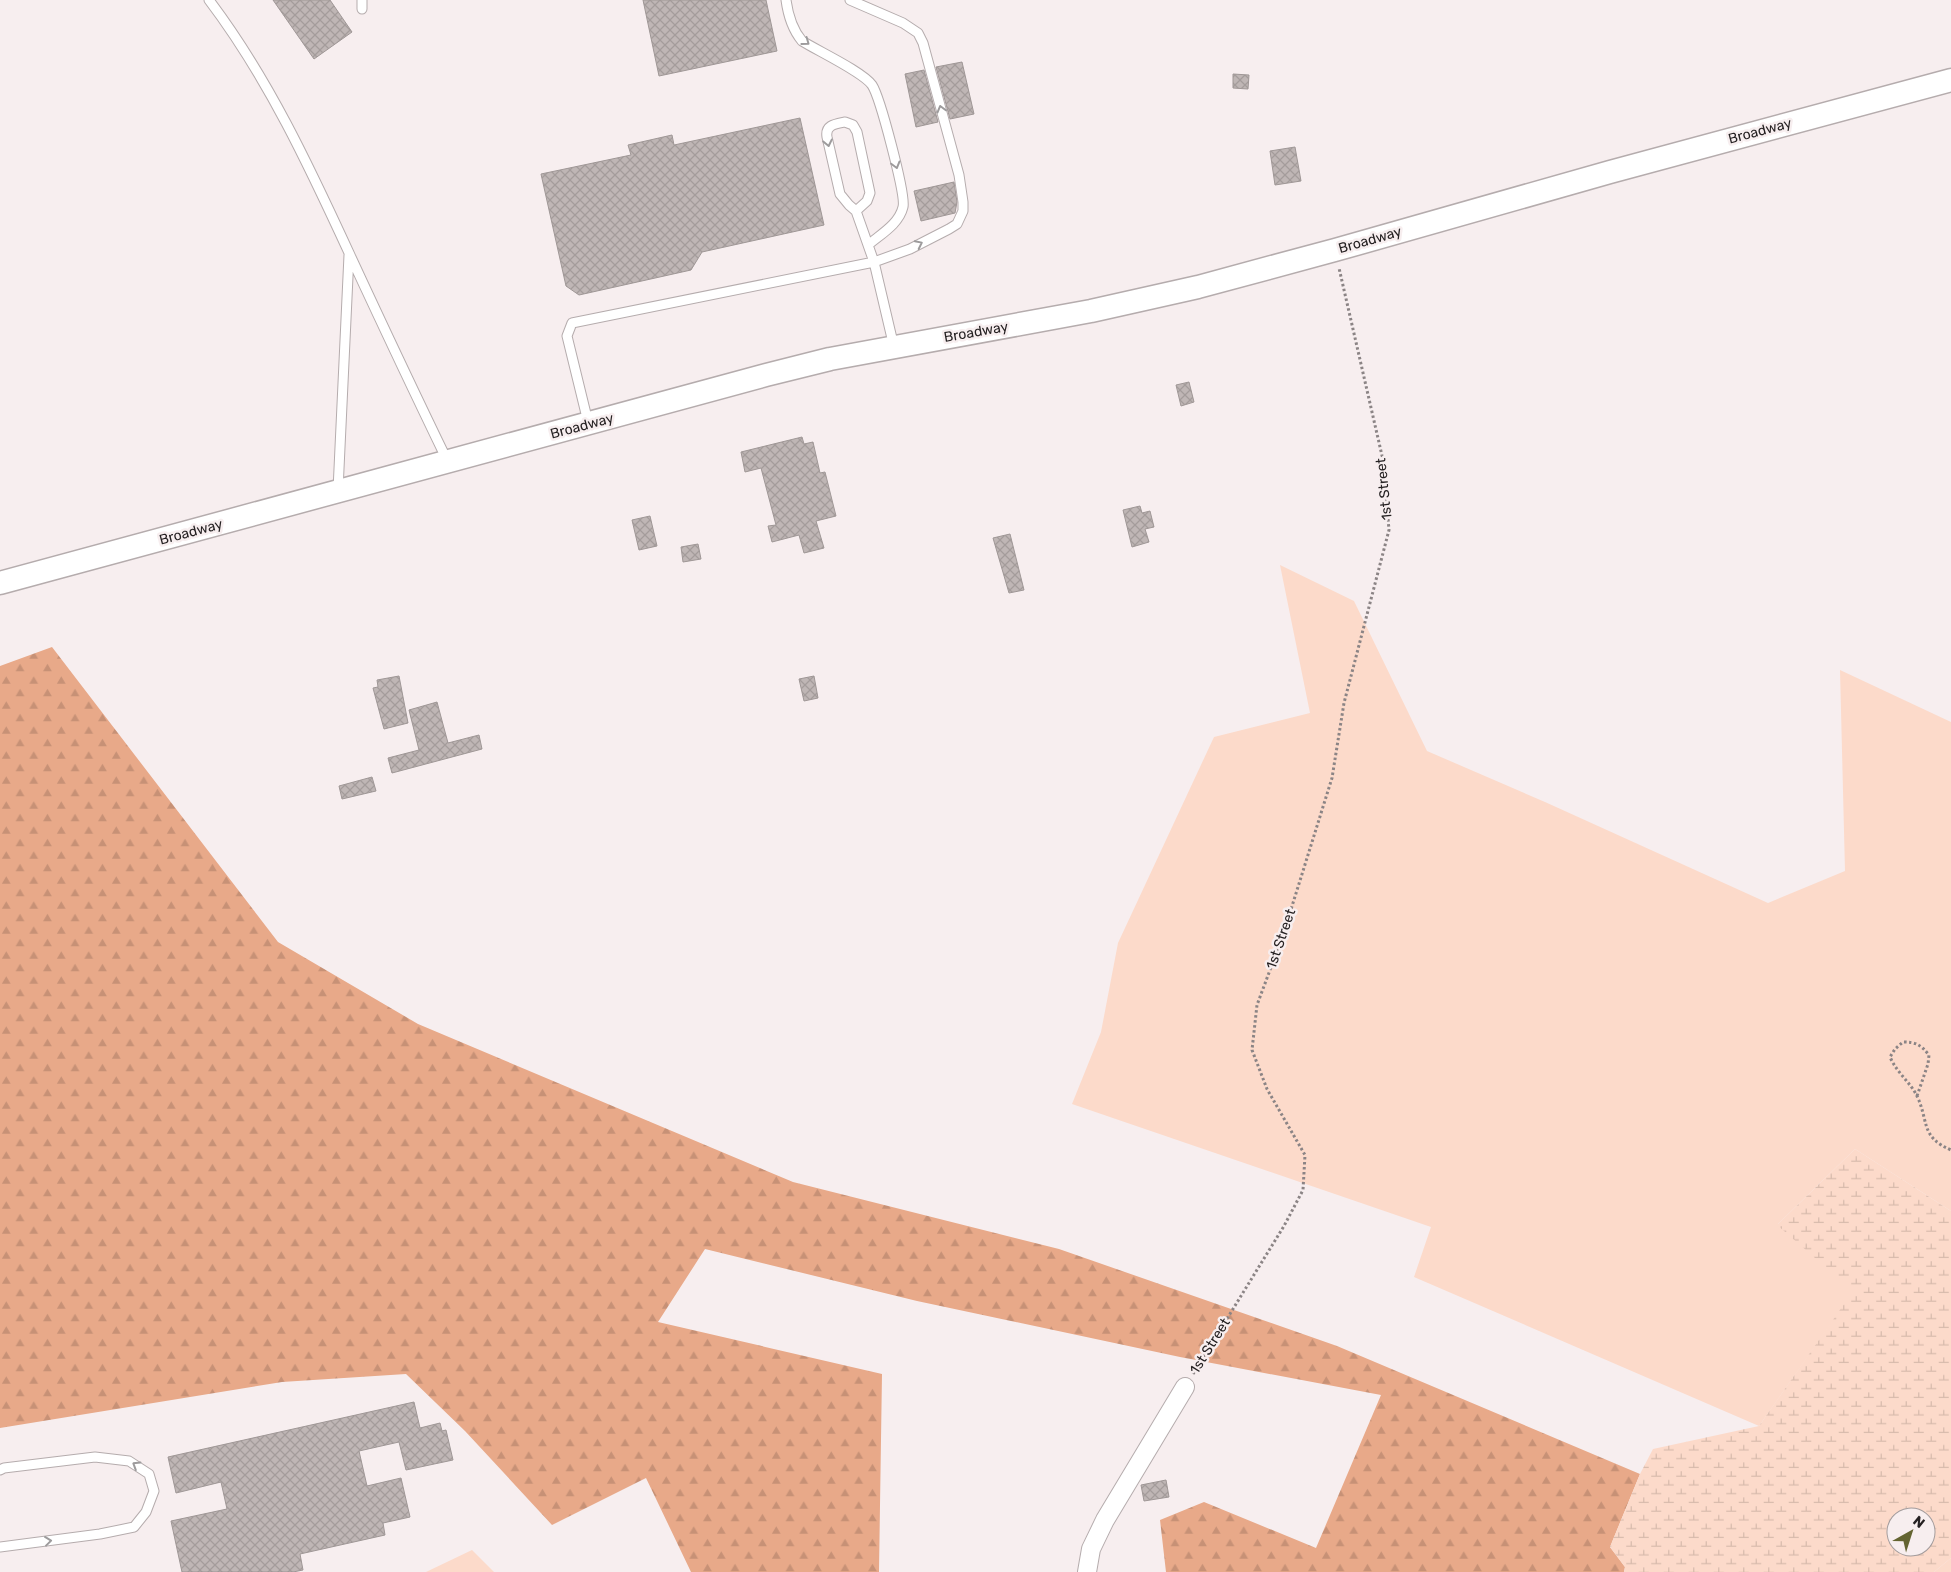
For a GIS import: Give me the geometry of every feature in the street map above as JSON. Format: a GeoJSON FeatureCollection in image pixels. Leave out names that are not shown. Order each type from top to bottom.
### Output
{"type":"FeatureCollection","features":[{"type":"Feature","properties":{"kind":"street","name":"Broadway"},"geometry":{"type":"LineString","coordinates":[[0,583],[830,359],[1146,300],[1336,250],[1610,172],[1951,80]]}},
{"type":"Feature","properties":{"kind":"street","name":"1st Street"},"geometry":{"type":"LineString","coordinates":[[1087,1572],[1092,1549],[1106,1520],[1185,1387]]}},
{"type":"Feature","properties":{"kind":"lane"},"geometry":{"type":"LineString","coordinates":[[209,0],[234,34],[268,87],[334,218],[448,463]]}},
{"type":"Feature","properties":{"kind":"lane"},"geometry":{"type":"LineString","coordinates":[[786,0],[792,24],[796,34],[802,41],[866,79],[876,92],[898,173],[904,205],[894,223],[868,245]]}},
{"type":"Feature","properties":{"kind":"lane"},"geometry":{"type":"LineString","coordinates":[[589,424],[567,336],[572,323],[874,262],[910,249],[949,229],[961,218],[963,202],[951,147],[923,43],[918,33],[903,23],[850,0]]}},
{"type":"Feature","properties":{"kind":"lane"},"geometry":{"type":"LineString","coordinates":[[856,210],[867,201],[870,193],[857,132],[853,125],[845,122],[832,125],[826,132],[840,194],[856,210],[874,262],[894,347]]}},
{"type":"Feature","properties":{"kind":"lane"},"geometry":{"type":"LineString","coordinates":[[338,492],[349,253]]}},
{"type":"Feature","properties":{"kind":"lane"},"geometry":{"type":"LineString","coordinates":[[0,1470],[95,1458],[129,1461],[149,1474],[154,1491],[146,1512],[134,1527],[100,1534],[0,1547]]}},
{"type":"Feature","properties":{"kind":"path","name":"1st Street"},"geometry":{"type":"LineString","coordinates":[[1185,1387],[1304,1190],[1305,1155],[1267,1089],[1252,1050],[1257,1005],[1283,935],[1332,778],[1344,703],[1388,530],[1383,460],[1336,250]]}},
{"type":"Feature","properties":{"kind":"path"},"geometry":{"type":"LineString","coordinates":[[1917,1096],[1928,1064],[1929,1055],[1922,1046],[1914,1042],[1903,1042],[1890,1057],[1896,1070],[1917,1096],[1930,1137],[1951,1150]]}},
{"type":"Feature","properties":{"kind":"green space"},"geometry":{"type":"Polygon","coordinates":[[[1280,565],[1354,601],[1427,751],[1768,903],[1845,871],[1840,670],[1951,722],[1951,1211],[1855,1149],[1778,1224],[1854,1291],[1759,1426],[1414,1277],[1431,1227],[1072,1104],[1101,1032],[1118,943],[1214,737],[1310,713],[1280,565]]]}},
{"type":"Feature","properties":{"kind":"green space"},"geometry":{"type":"Polygon","coordinates":[[[52,647],[278,942],[418,1024],[793,1182],[1059,1249],[1337,1346],[1640,1474],[1610,1547],[1625,1567],[1624,1572],[1166,1572],[1160,1520],[1204,1502],[1316,1548],[1381,1395],[1180,1357],[917,1301],[705,1249],[658,1322],[882,1374],[879,1572],[691,1572],[646,1478],[552,1525],[465,1431],[406,1374],[282,1382],[0,1428],[0,666],[52,647]]]}},
{"type":"Feature","properties":{"kind":"green space"},"geometry":{"type":"Polygon","coordinates":[[[1855,1149],[1951,1211],[1951,1558],[1934,1572],[1624,1572],[1625,1567],[1610,1547],[1640,1474],[1653,1449],[1759,1426],[1853,1291],[1777,1225],[1855,1149]]]}},
{"type":"Feature","properties":{"kind":"green space"},"geometry":{"type":"Polygon","coordinates":[[[472,1550],[494,1572],[426,1572],[472,1550]]]}},
{"type":"Feature","properties":{"kind":"green space"},"geometry":{"type":"Polygon","coordinates":[[[1951,1558],[1951,1572],[1934,1572],[1951,1558]]]}},
{"type":"Feature","properties":{"kind":"building"},"geometry":{"type":"Polygon","coordinates":[[[273,0],[330,0],[352,32],[314,59],[273,0]]]}},
{"type":"Feature","properties":{"kind":"building"},"geometry":{"type":"Polygon","coordinates":[[[643,0],[766,0],[777,51],[659,76],[643,0]]]}},
{"type":"Feature","properties":{"kind":"building"},"geometry":{"type":"Polygon","coordinates":[[[962,62],[974,114],[950,119],[936,67],[962,62]]]}},
{"type":"Feature","properties":{"kind":"building"},"geometry":{"type":"Polygon","coordinates":[[[924,70],[938,122],[916,127],[905,74],[924,70]]]}},
{"type":"Feature","properties":{"kind":"building"},"geometry":{"type":"Polygon","coordinates":[[[1233,74],[1249,75],[1248,89],[1233,88],[1233,74]]]}},
{"type":"Feature","properties":{"kind":"building"},"geometry":{"type":"Polygon","coordinates":[[[800,118],[824,225],[702,252],[691,270],[579,295],[566,286],[541,174],[631,155],[628,145],[672,135],[674,145],[800,118]]]}},
{"type":"Feature","properties":{"kind":"building"},"geometry":{"type":"Polygon","coordinates":[[[1295,147],[1301,181],[1275,185],[1270,151],[1295,147]]]}},
{"type":"Feature","properties":{"kind":"building"},"geometry":{"type":"Polygon","coordinates":[[[954,182],[957,202],[955,213],[921,221],[914,191],[954,182]]]}},
{"type":"Feature","properties":{"kind":"building"},"geometry":{"type":"Polygon","coordinates":[[[1189,382],[1194,402],[1181,406],[1176,385],[1189,382]]]}},
{"type":"Feature","properties":{"kind":"building"},"geometry":{"type":"Polygon","coordinates":[[[802,437],[804,444],[813,442],[820,473],[825,472],[836,516],[816,521],[824,548],[804,553],[799,535],[772,542],[768,526],[776,525],[761,468],[745,472],[741,452],[802,437]]]}},
{"type":"Feature","properties":{"kind":"building"},"geometry":{"type":"Polygon","coordinates":[[[1140,506],[1142,513],[1150,511],[1154,527],[1145,529],[1149,542],[1132,547],[1123,510],[1140,506]]]}},
{"type":"Feature","properties":{"kind":"building"},"geometry":{"type":"Polygon","coordinates":[[[650,516],[657,546],[639,550],[632,520],[650,516]]]}},
{"type":"Feature","properties":{"kind":"building"},"geometry":{"type":"Polygon","coordinates":[[[1010,534],[1024,590],[1009,593],[993,538],[1010,534]]]}},
{"type":"Feature","properties":{"kind":"building"},"geometry":{"type":"Polygon","coordinates":[[[698,544],[701,559],[683,562],[681,547],[698,544]]]}},
{"type":"Feature","properties":{"kind":"building"},"geometry":{"type":"Polygon","coordinates":[[[399,676],[408,723],[384,729],[373,688],[378,687],[377,680],[399,676]]]}},
{"type":"Feature","properties":{"kind":"building"},"geometry":{"type":"Polygon","coordinates":[[[814,676],[818,698],[804,701],[799,679],[814,676]]]}},
{"type":"Feature","properties":{"kind":"building"},"geometry":{"type":"Polygon","coordinates":[[[437,702],[448,743],[479,735],[482,749],[392,773],[388,758],[419,750],[409,710],[437,702]]]}},
{"type":"Feature","properties":{"kind":"building"},"geometry":{"type":"Polygon","coordinates":[[[372,777],[376,791],[342,799],[339,786],[372,777]]]}},
{"type":"Feature","properties":{"kind":"building"},"geometry":{"type":"Polygon","coordinates":[[[414,1402],[420,1428],[440,1423],[442,1431],[446,1430],[453,1460],[406,1470],[399,1442],[359,1451],[367,1486],[401,1478],[410,1517],[383,1523],[385,1535],[300,1554],[303,1570],[293,1572],[182,1572],[171,1521],[227,1509],[221,1482],[176,1493],[168,1457],[414,1402]]]}},
{"type":"Feature","properties":{"kind":"building"},"geometry":{"type":"Polygon","coordinates":[[[1166,1480],[1169,1497],[1144,1501],[1141,1485],[1166,1480]]]}}]}
